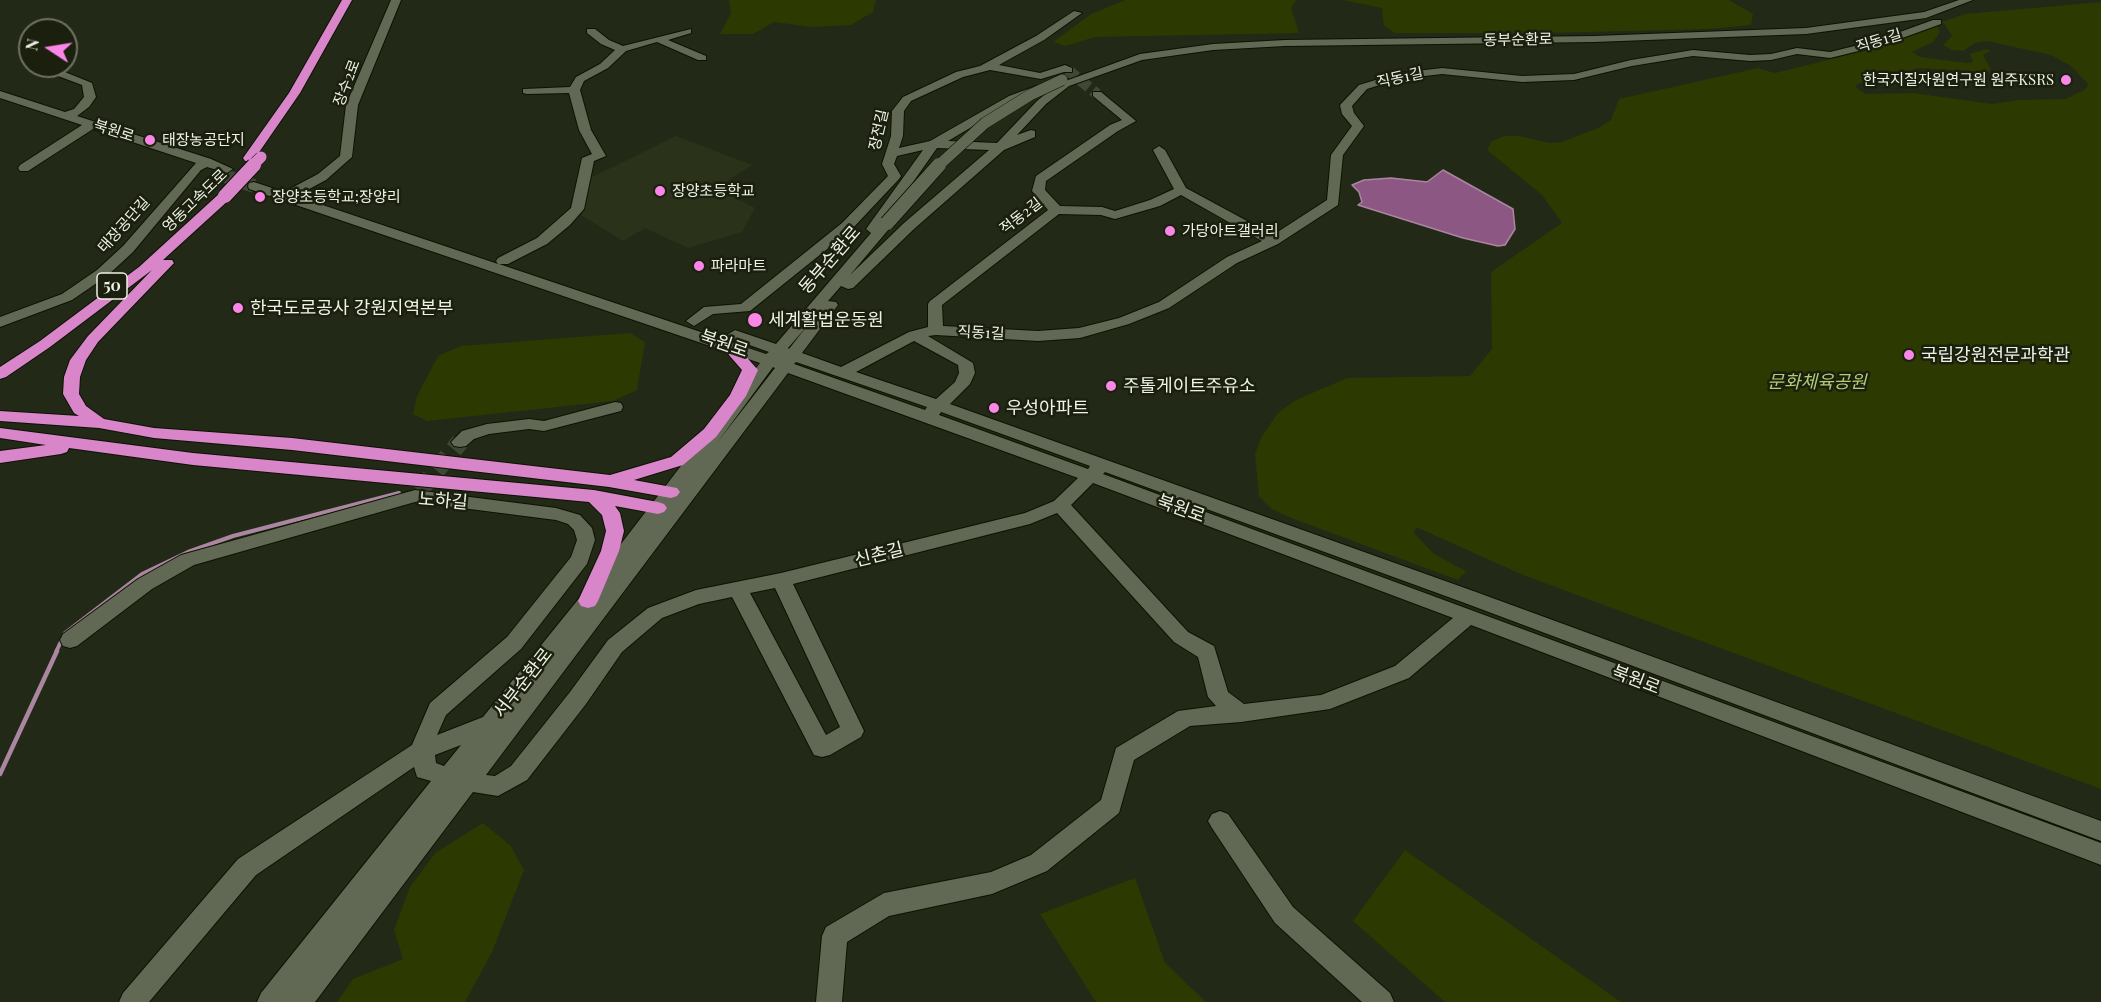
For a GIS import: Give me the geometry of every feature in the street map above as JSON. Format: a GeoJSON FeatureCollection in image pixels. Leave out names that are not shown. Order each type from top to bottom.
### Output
{"type":"FeatureCollection","features":[{"type":"Feature","properties":{"kind":"highway","name":"영동고속도로"},"geometry":{"type":"LineString","coordinates":[[255,157],[347,0]]}},
{"type":"Feature","properties":{"kind":"highway","name":"영동고속도로"},"geometry":{"type":"LineString","coordinates":[[0,374],[101,303],[192,228],[282,130],[357,0]]}},
{"type":"Feature","properties":{"kind":"highway","name":"영동고속도로"},"geometry":{"type":"LineString","coordinates":[[0,365],[125,276],[221,196]]}},
{"type":"Feature","properties":{"kind":"highway"},"geometry":{"type":"LineString","coordinates":[[99,423],[80,410],[71,394],[72,377],[78,360],[93,339],[162,270],[192,228]]}},
{"type":"Feature","properties":{"kind":"highway"},"geometry":{"type":"LineString","coordinates":[[734,341],[750,369],[738,400]]}},
{"type":"Feature","properties":{"kind":"highway"},"geometry":{"type":"LineString","coordinates":[[0,416],[99,423],[154,433],[292,444],[609,481],[672,501]]}},
{"type":"Feature","properties":{"kind":"highway"},"geometry":{"type":"LineString","coordinates":[[609,481],[677,461],[715,430]]}},
{"type":"Feature","properties":{"kind":"highway"},"geometry":{"type":"LineString","coordinates":[[0,433],[193,459],[594,496],[672,501]]}},
{"type":"Feature","properties":{"kind":"highway"},"geometry":{"type":"LineString","coordinates":[[0,457],[86,445]]}},
{"type":"Feature","properties":{"kind":"highway"},"geometry":{"type":"LineString","coordinates":[[588,601],[610,551],[615,531],[611,513],[594,496]]}},
{"type":"Feature","properties":{"kind":"street","name":"장수2로"},"geometry":{"type":"LineString","coordinates":[[290,194],[334,169],[346,157],[352,105],[396,0]]}},
{"type":"Feature","properties":{"kind":"street","name":"동부순환로"},"geometry":{"type":"LineString","coordinates":[[782,357],[892,224],[985,132],[1064,80],[1130,54],[1184,45],[1247,40],[1599,35],[1794,27],[1906,14],[1930,9],[1951,0]]}},
{"type":"Feature","properties":{"kind":"street","name":"동부순환로"},"geometry":{"type":"LineString","coordinates":[[1064,80],[1140,57],[1213,48],[1286,43],[1594,39],[1806,31],[1926,15],[1968,0]]}},
{"type":"Feature","properties":{"kind":"street","name":"장전길"},"geometry":{"type":"LineString","coordinates":[[694,321],[709,310],[745,308],[847,226],[895,176],[888,164],[897,136],[898,111],[907,99],[960,74],[988,66],[1040,38],[1077,13]]}},
{"type":"Feature","properties":{"kind":"street","name":"직동1길"},"geometry":{"type":"LineString","coordinates":[[832,373],[914,335],[936,330],[1038,336],[1080,333],[1124,321],[1164,305],[1232,260],[1273,241],[1333,202],[1337,155],[1358,126],[1348,114],[1346,105],[1363,87],[1379,81],[1399,76],[1442,71],[1522,80],[1574,77],[1631,63],[1694,53],[1750,58],[1772,57],[1797,51],[1830,55],[1879,43],[1937,22],[1926,15]]}},
{"type":"Feature","properties":{"kind":"street"},"geometry":{"type":"LineString","coordinates":[[591,31],[605,42],[622,49]]}},
{"type":"Feature","properties":{"kind":"street"},"geometry":{"type":"LineString","coordinates":[[502,261],[542,241],[565,222],[577,209],[588,158],[600,156],[585,130],[574,90],[580,79],[604,66],[622,49],[687,31]]}},
{"type":"Feature","properties":{"kind":"street"},"geometry":{"type":"LineString","coordinates":[[660,40],[702,58]]}},
{"type":"Feature","properties":{"kind":"street"},"geometry":{"type":"LineString","coordinates":[[838,288],[1000,147],[1064,80],[1065,68],[1041,76],[988,66]]}},
{"type":"Feature","properties":{"kind":"street"},"geometry":{"type":"LineString","coordinates":[[65,116],[78,111],[90,97],[86,83],[73,78]]}},
{"type":"Feature","properties":{"kind":"street"},"geometry":{"type":"LineString","coordinates":[[838,288],[934,144],[1013,98],[1064,80]]}},
{"type":"Feature","properties":{"kind":"street"},"geometry":{"type":"LineString","coordinates":[[527,91],[574,90]]}},
{"type":"Feature","properties":{"kind":"street","name":"북원로"},"geometry":{"type":"LineString","coordinates":[[0,94],[87,126]]}},
{"type":"Feature","properties":{"kind":"street","name":"적동2길"},"geometry":{"type":"LineString","coordinates":[[936,330],[935,304],[1056,210],[1038,191],[1040,179],[1114,128],[1130,121],[1096,94]]}},
{"type":"Feature","properties":{"kind":"street","name":"북원로"},"geometry":{"type":"LineString","coordinates":[[0,100],[87,126],[224,172]]}},
{"type":"Feature","properties":{"kind":"street"},"geometry":{"type":"LineString","coordinates":[[24,168],[87,126]]}},
{"type":"Feature","properties":{"kind":"street"},"geometry":{"type":"LineString","coordinates":[[891,153],[934,144],[1000,147],[1031,134]]}},
{"type":"Feature","properties":{"kind":"street"},"geometry":{"type":"LineString","coordinates":[[1159,150],[1181,190],[1273,241]]}},
{"type":"Feature","properties":{"kind":"street","name":"태장공단길"},"geometry":{"type":"LineString","coordinates":[[0,322],[67,297],[102,273],[128,249],[202,164]]}},
{"type":"Feature","properties":{"kind":"street","name":"북원로"},"geometry":{"type":"LineString","coordinates":[[256,182],[832,373],[1097,471],[1469,597],[2101,831]]}},
{"type":"Feature","properties":{"kind":"street"},"geometry":{"type":"LineString","coordinates":[[1056,210],[1102,211],[1115,215],[1155,203],[1181,190]]}},
{"type":"Feature","properties":{"kind":"street","name":"북원로"},"geometry":{"type":"LineString","coordinates":[[425,239],[694,321],[734,341]]}},
{"type":"Feature","properties":{"kind":"street"},"geometry":{"type":"LineString","coordinates":[[734,341],[804,330],[813,354],[832,373]]}},
{"type":"Feature","properties":{"kind":"street"},"geometry":{"type":"LineString","coordinates":[[914,335],[965,363],[967,373],[962,384],[933,411]]}},
{"type":"Feature","properties":{"kind":"street","name":"서부순환로"},"geometry":{"type":"LineString","coordinates":[[270,1002],[459,779],[490,724],[588,601],[761,396],[782,357]]}},
{"type":"Feature","properties":{"kind":"street","name":"서부순환로"},"geometry":{"type":"LineString","coordinates":[[299,1002],[459,779],[672,501],[715,430],[738,400],[782,357]]}},
{"type":"Feature","properties":{"kind":"street"},"geometry":{"type":"LineString","coordinates":[[761,396],[789,382],[832,373]]}},
{"type":"Feature","properties":{"kind":"street"},"geometry":{"type":"LineString","coordinates":[[460,442],[468,435],[487,429],[529,424],[544,426],[615,407]]}},
{"type":"Feature","properties":{"kind":"street","name":"북원로"},"geometry":{"type":"LineString","coordinates":[[1097,471],[1468,617],[2101,854]]}},
{"type":"Feature","properties":{"kind":"street","name":"신촌길"},"geometry":{"type":"LineString","coordinates":[[426,740],[425,771],[498,786],[519,772],[578,698],[615,646],[655,614],[696,597],[781,580],[1030,518],[1060,505],[1097,471]]}},
{"type":"Feature","properties":{"kind":"street","name":"노하길"},"geometry":{"type":"LineString","coordinates":[[70,640],[145,584],[188,560],[417,493],[556,514],[574,519],[583,528],[586,540],[580,559],[514,643],[438,709],[426,740]]}},
{"type":"Feature","properties":{"kind":"street"},"geometry":{"type":"LineString","coordinates":[[1060,505],[1181,637],[1208,652],[1219,697],[1241,713]]}},
{"type":"Feature","properties":{"kind":"street"},"geometry":{"type":"LineString","coordinates":[[737,587],[822,748],[853,731],[781,580]]}},
{"type":"Feature","properties":{"kind":"street"},"geometry":{"type":"LineString","coordinates":[[830,1002],[835,936],[884,905],[992,883],[1039,863],[1111,806],[1124,755],[1186,717],[1322,703],[1402,672],[1468,617]]}},
{"type":"Feature","properties":{"kind":"street"},"geometry":{"type":"LineString","coordinates":[[132,1002],[247,867],[372,782],[426,740],[459,736],[490,724]]}},
{"type":"Feature","properties":{"kind":"street"},"geometry":{"type":"LineString","coordinates":[[1220,821],[1284,915],[1381,1002]]}},
{"type":"Feature","properties":{"kind":"shaded area","name":"장양초등학교"},"geometry":{"type":"Polygon","coordinates":[[[676,136],[752,165],[727,181],[739,186],[730,195],[755,208],[742,232],[688,248],[645,228],[623,241],[581,215],[588,179],[676,136]]]}},
{"type":"Feature","properties":{"kind":"shaded area"},"geometry":{"type":"Polygon","coordinates":[[[1443,170],[1513,209],[1515,229],[1505,245],[1498,246],[1463,238],[1358,205],[1362,202],[1359,192],[1352,185],[1364,180],[1391,178],[1427,182],[1443,170]]]}},
{"type":"Feature","properties":{"kind":"green space"},"geometry":{"type":"Polygon","coordinates":[[[729,0],[876,0],[873,12],[851,25],[811,27],[774,22],[753,34],[720,34],[731,13],[729,0]]]}},
{"type":"Feature","properties":{"kind":"green space"},"geometry":{"type":"Polygon","coordinates":[[[1125,0],[1296,0],[1291,8],[1299,33],[1095,37],[1065,46],[1053,42],[1091,14],[1125,0]]]}},
{"type":"Feature","properties":{"kind":"green space"},"geometry":{"type":"Polygon","coordinates":[[[1343,0],[1729,0],[1753,14],[1751,25],[1708,29],[1545,33],[1395,33],[1384,26],[1382,8],[1343,0]]]}},
{"type":"Feature","properties":{"kind":"green space","name":"문화체육공원"},"geometry":{"type":"Polygon","coordinates":[[[2101,2],[2101,789],[1523,575],[1416,527],[1414,533],[1434,554],[1466,571],[1458,580],[1291,518],[1272,509],[1259,496],[1255,454],[1262,436],[1278,413],[1296,400],[1347,378],[1470,376],[1492,349],[1491,272],[1562,223],[1542,195],[1487,150],[1492,141],[1504,136],[1519,136],[1549,143],[1562,142],[1598,128],[1611,120],[1619,99],[1758,68],[1775,73],[1844,56],[1965,14],[2101,2]],[[1944,23],[1937,26],[1940,32],[1933,42],[1912,52],[1920,57],[1967,63],[1973,62],[1970,54],[1986,49],[1991,51],[1983,55],[1991,69],[1988,72],[1917,68],[1903,81],[1862,82],[1855,86],[1865,94],[1913,93],[1992,104],[2019,100],[2066,99],[2089,85],[2071,66],[2051,55],[1987,41],[1975,43],[1963,51],[1952,50],[1943,45],[1952,36],[1944,23]]]}},
{"type":"Feature","properties":{"kind":"green space"},"geometry":{"type":"Polygon","coordinates":[[[630,333],[645,342],[637,390],[613,401],[427,421],[413,414],[417,396],[438,356],[461,346],[630,333]]]}},
{"type":"Feature","properties":{"kind":"green space"},"geometry":{"type":"Polygon","coordinates":[[[483,823],[510,845],[524,870],[492,952],[465,1002],[337,1002],[353,979],[403,959],[394,930],[410,887],[435,853],[483,823]]]}},
{"type":"Feature","properties":{"kind":"green space"},"geometry":{"type":"Polygon","coordinates":[[[1405,850],[1621,1002],[1445,1002],[1353,921],[1405,850]]]}},
{"type":"Feature","properties":{"kind":"green space"},"geometry":{"type":"Polygon","coordinates":[[[1135,878],[1165,963],[1206,1002],[1096,1002],[1040,914],[1135,878]]]}},
{"type":"Feature","properties":{"kind":"waterway"},"geometry":{"type":"LineString","coordinates":[[56,652],[65,633],[142,574],[188,552],[233,536],[399,493]]}},
{"type":"Feature","properties":{"kind":"waterway"},"geometry":{"type":"LineString","coordinates":[[0,774],[57,651]]}},
{"type":"Feature","properties":{"kind":"tunnel"},"geometry":{"type":"LineString","coordinates":[[1068,70],[1097,94]]}},
{"type":"Feature","properties":{"kind":"tunnel"},"geometry":{"type":"LineString","coordinates":[[222,175],[254,186]]}},
{"type":"Feature","properties":{"kind":"tunnel"},"geometry":{"type":"LineString","coordinates":[[419,491],[460,442]]}},
{"type":"Feature","properties":{"kind":"place","name":"한국지질자원연구원 원주KSRS"},"geometry":{"type":"Point","coordinates":[2066,80]}},
{"type":"Feature","properties":{"kind":"place","name":"태장농공단지"},"geometry":{"type":"Point","coordinates":[150,140]}},
{"type":"Feature","properties":{"kind":"place","name":"장양초등학교"},"geometry":{"type":"Point","coordinates":[660,191]}},
{"type":"Feature","properties":{"kind":"place","name":"장양초등학교;장양리"},"geometry":{"type":"Point","coordinates":[260,197]}},
{"type":"Feature","properties":{"kind":"place","name":"가당아트갤러리"},"geometry":{"type":"Point","coordinates":[1170,231]}},
{"type":"Feature","properties":{"kind":"place","name":"파라마트"},"geometry":{"type":"Point","coordinates":[699,266]}},
{"type":"Feature","properties":{"kind":"place","name":"한국도로공사 강원지역본부"},"geometry":{"type":"Point","coordinates":[238,308]}},
{"type":"Feature","properties":{"kind":"place","name":"세계활법운동원"},"geometry":{"type":"Point","coordinates":[755,320]}},
{"type":"Feature","properties":{"kind":"place","name":"국립강원전문과학관"},"geometry":{"type":"Point","coordinates":[1909,355]}},
{"type":"Feature","properties":{"kind":"place","name":"주톨게이트주유소"},"geometry":{"type":"Point","coordinates":[1111,386]}},
{"type":"Feature","properties":{"kind":"place","name":"우성아파트"},"geometry":{"type":"Point","coordinates":[994,408]}}]}
